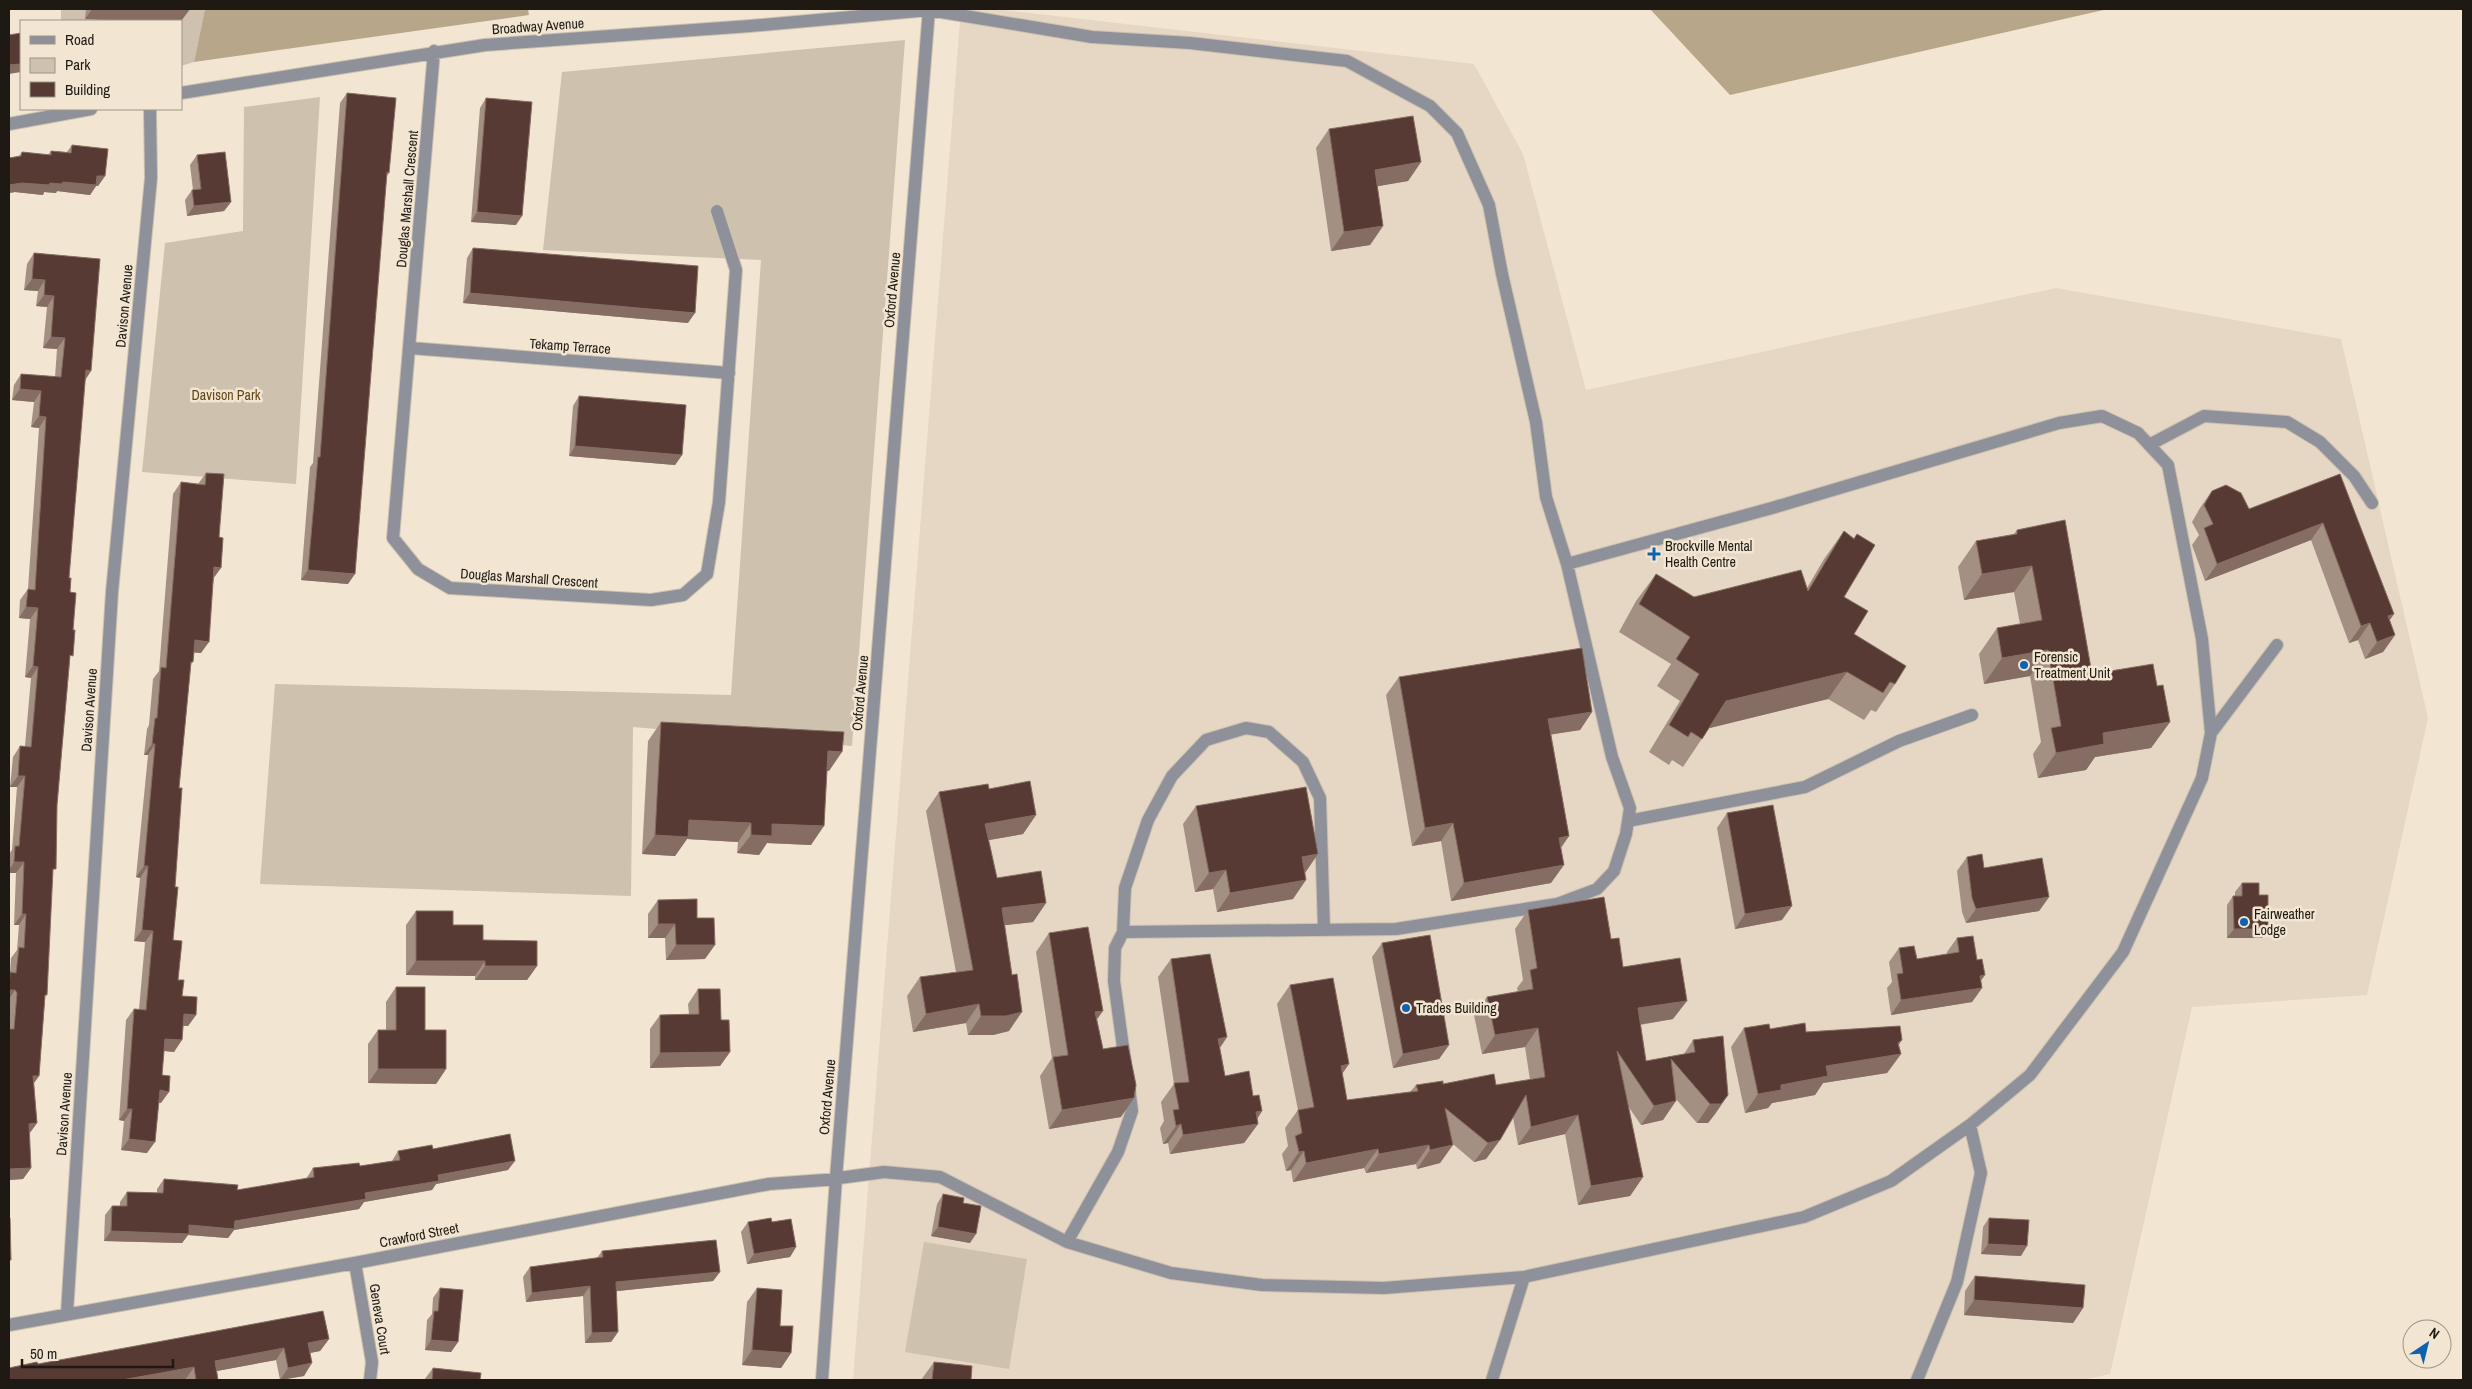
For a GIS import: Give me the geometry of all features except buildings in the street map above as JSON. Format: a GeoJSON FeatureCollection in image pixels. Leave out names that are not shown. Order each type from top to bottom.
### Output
{"type":"FeatureCollection","features":[{"type":"Feature","properties":{"kind":"street","name":"Broadway Avenue"},"geometry":{"type":"LineString","coordinates":[[182,93],[434,51],[485,45],[750,26],[929,9],[1092,37],[1190,43],[1347,61],[1430,106],[1457,133],[1489,205],[1502,274],[1536,422],[1546,497],[1567,564],[1612,757],[1630,808],[1628,821]]}},
{"type":"Feature","properties":{"kind":"street","name":"Oxford Avenue"},"geometry":{"type":"LineString","coordinates":[[822,1380],[836,1178],[929,9]]}},
{"type":"Feature","properties":{"kind":"street","name":"Douglas Marshall Crescent"},"geometry":{"type":"LineString","coordinates":[[434,51],[393,538],[418,569],[450,588],[651,600],[683,595],[707,574],[719,502],[736,270],[717,211]]}},
{"type":"Feature","properties":{"kind":"street"},"geometry":{"type":"LineString","coordinates":[[9,124],[86,110]]}},
{"type":"Feature","properties":{"kind":"street","name":"Davison Avenue"},"geometry":{"type":"LineString","coordinates":[[66,1314],[112,592],[150,178],[150,110]]}},
{"type":"Feature","properties":{"kind":"street","name":"Tekamp Terrace"},"geometry":{"type":"LineString","coordinates":[[410,348],[729,373]]}},
{"type":"Feature","properties":{"kind":"street"},"geometry":{"type":"LineString","coordinates":[[1567,564],[1772,508],[2059,423],[2102,416],[2138,433],[2168,465],[2202,639],[2211,733]]}},
{"type":"Feature","properties":{"kind":"street"},"geometry":{"type":"LineString","coordinates":[[2150,445],[2204,416],[2287,422],[2320,442],[2354,476],[2372,503]]}},
{"type":"Feature","properties":{"kind":"street"},"geometry":{"type":"LineString","coordinates":[[2211,733],[2277,645]]}},
{"type":"Feature","properties":{"kind":"street"},"geometry":{"type":"LineString","coordinates":[[1123,932],[1396,929],[1557,904],[1597,889],[1614,871],[1628,821],[1806,787],[1898,740],[1972,715]]}},
{"type":"Feature","properties":{"kind":"street"},"geometry":{"type":"LineString","coordinates":[[1067,1242],[1118,1152],[1132,1111],[1114,981],[1115,948],[1123,932],[1125,888],[1148,820],[1172,776],[1206,740],[1246,728],[1269,732],[1303,762],[1320,798],[1324,930]]}},
{"type":"Feature","properties":{"kind":"street","name":"Crawford Street"},"geometry":{"type":"LineString","coordinates":[[9,1325],[355,1263],[769,1184],[884,1172],[940,1176],[1067,1242],[1170,1273],[1262,1284],[1384,1288],[1524,1277],[1804,1217],[1891,1181],[1970,1125],[2030,1075],[2123,952],[2202,778],[2211,733]]}},
{"type":"Feature","properties":{"kind":"street"},"geometry":{"type":"LineString","coordinates":[[1917,1380],[1957,1282],[1981,1173],[1970,1125]]}},
{"type":"Feature","properties":{"kind":"street","name":"Geneva Court"},"geometry":{"type":"LineString","coordinates":[[355,1263],[372,1362],[370,1380]]}},
{"type":"Feature","properties":{"kind":"street"},"geometry":{"type":"LineString","coordinates":[[1492,1380],[1524,1277]]}},
{"type":"Feature","properties":{"kind":"shaded area"},"geometry":{"type":"Polygon","coordinates":[[[205,9],[528,9],[529,15],[194,62],[205,9]]]}},
{"type":"Feature","properties":{"kind":"shaded area","name":"Brockville Mental Health Centre"},"geometry":{"type":"Polygon","coordinates":[[[961,9],[995,9],[1474,64],[1523,154],[1586,390],[2056,288],[2341,339],[2428,718],[2367,995],[2192,1007],[2110,1374],[2082,1380],[853,1380],[961,9]]]}},
{"type":"Feature","properties":{"kind":"shaded area"},"geometry":{"type":"Polygon","coordinates":[[[1650,9],[2108,9],[1730,95],[1650,9]]]}},
{"type":"Feature","properties":{"kind":"green space"},"geometry":{"type":"Polygon","coordinates":[[[61,9],[205,9],[194,62],[182,66],[182,20],[61,20],[61,9]]]}},
{"type":"Feature","properties":{"kind":"green space"},"geometry":{"type":"Polygon","coordinates":[[[905,40],[852,746],[633,727],[631,896],[260,884],[275,684],[731,695],[761,260],[543,250],[562,72],[905,40]]]}},
{"type":"Feature","properties":{"kind":"green space","name":"Davison Park"},"geometry":{"type":"Polygon","coordinates":[[[320,97],[296,484],[142,472],[165,243],[243,231],[244,107],[320,97]]]}},
{"type":"Feature","properties":{"kind":"green space"},"geometry":{"type":"Polygon","coordinates":[[[924,1242],[1027,1259],[1009,1369],[905,1352],[924,1242]]]}},
{"type":"Feature","properties":{"kind":"place","name":"Brockville Mental Health Centre"},"geometry":{"type":"Point","coordinates":[1654,554]}},
{"type":"Feature","properties":{"kind":"place","name":"Forensic Treatment Unit"},"geometry":{"type":"Point","coordinates":[2024,665]}},
{"type":"Feature","properties":{"kind":"place","name":"Fairweather Lodge"},"geometry":{"type":"Point","coordinates":[2244,922]}},
{"type":"Feature","properties":{"kind":"place","name":"Trades Building"},"geometry":{"type":"Point","coordinates":[1406,1008]}}]}
